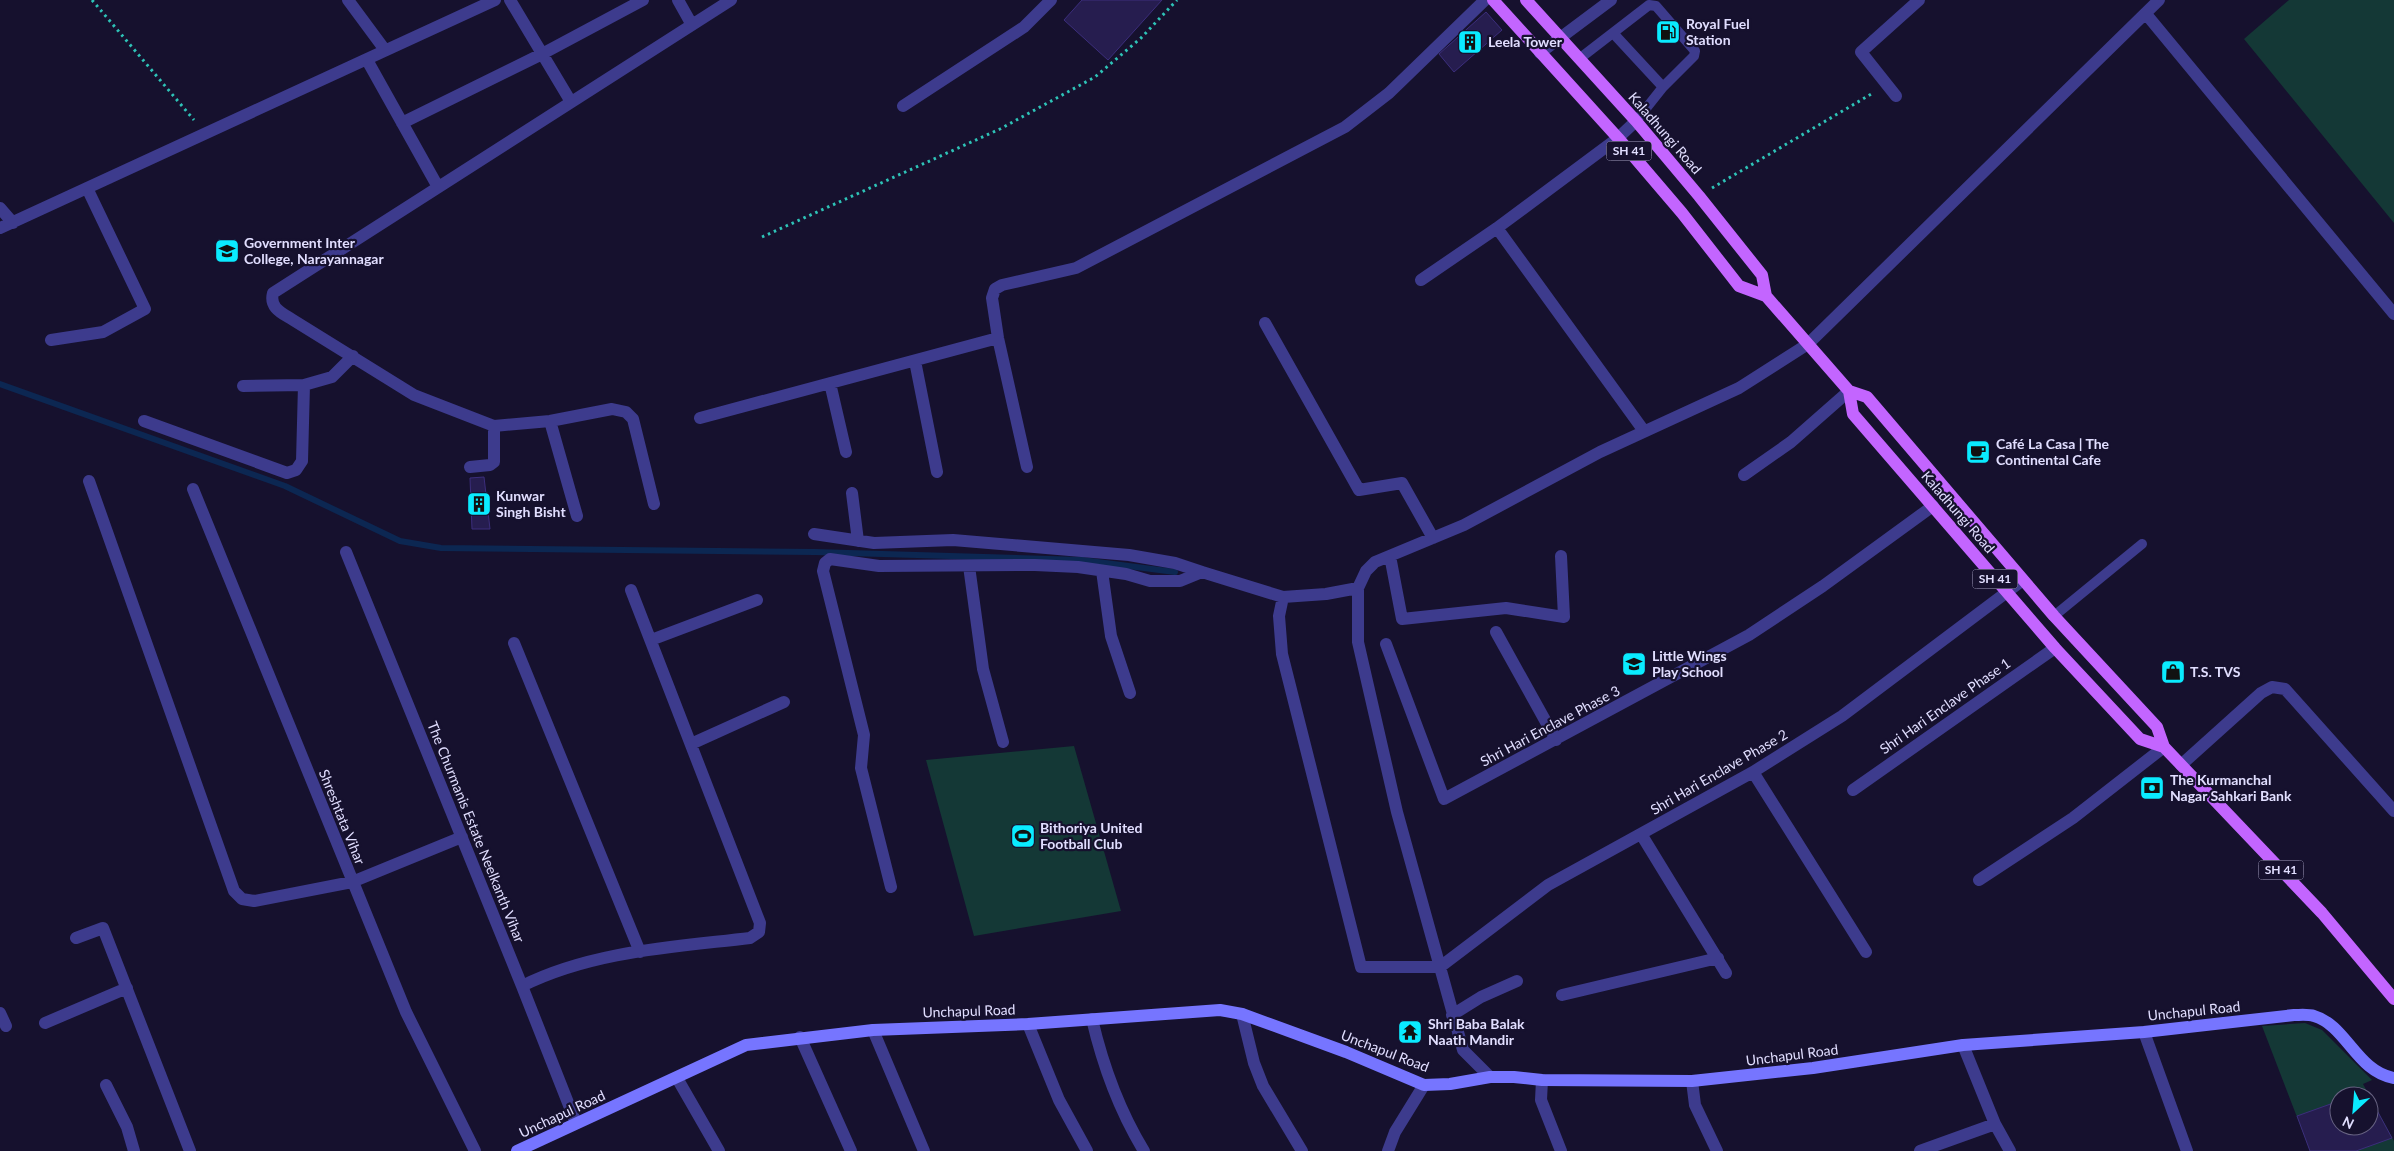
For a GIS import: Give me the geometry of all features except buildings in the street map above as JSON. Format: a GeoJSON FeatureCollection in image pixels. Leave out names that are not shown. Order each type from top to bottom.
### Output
{"type":"FeatureCollection","features":[{"type":"Feature","properties":{"kind":"main road","name":"Kaladhungi Road"},"geometry":{"type":"LineString","coordinates":[[1493,0],[1618,138],[1682,213],[1739,286],[1766,296],[1849,391],[1867,397],[2054,616],[2157,727],[2164,747],[2322,913],[2394,999]]}},
{"type":"Feature","properties":{"kind":"main road","name":"Kaladhungi Road"},"geometry":{"type":"LineString","coordinates":[[1526,0],[1636,121],[1699,196],[1762,275],[1766,296]]}},
{"type":"Feature","properties":{"kind":"main road","name":"Kaladhungi Road"},"geometry":{"type":"LineString","coordinates":[[1849,391],[1852,414],[2056,648],[2140,740],[2164,747]]}},
{"type":"Feature","properties":{"kind":"street"},"geometry":{"type":"LineString","coordinates":[[348,0],[385,50]]}},
{"type":"Feature","properties":{"kind":"street"},"geometry":{"type":"LineString","coordinates":[[0,228],[367,60],[477,3],[495,0]]}},
{"type":"Feature","properties":{"kind":"street"},"geometry":{"type":"LineString","coordinates":[[510,0],[571,102]]}},
{"type":"Feature","properties":{"kind":"street"},"geometry":{"type":"LineString","coordinates":[[402,123],[542,54],[643,0]]}},
{"type":"Feature","properties":{"kind":"street"},"geometry":{"type":"LineString","coordinates":[[678,0],[692,25]]}},
{"type":"Feature","properties":{"kind":"street"},"geometry":{"type":"LineString","coordinates":[[654,504],[633,419],[626,412],[612,409],[550,421],[494,426],[414,395],[274,307],[271,301],[273,293],[731,0]]}},
{"type":"Feature","properties":{"kind":"street"},"geometry":{"type":"LineString","coordinates":[[903,106],[1024,27],[1051,0]]}},
{"type":"Feature","properties":{"kind":"street"},"geometry":{"type":"LineString","coordinates":[[1027,467],[998,338],[992,298],[995,289],[1002,285],[1076,268],[1345,127],[1389,94],[1485,0]]}},
{"type":"Feature","properties":{"kind":"street"},"geometry":{"type":"LineString","coordinates":[[1540,53],[1611,0]]}},
{"type":"Feature","properties":{"kind":"street"},"geometry":{"type":"LineString","coordinates":[[1896,96],[1862,52],[1919,0]]}},
{"type":"Feature","properties":{"kind":"street"},"geometry":{"type":"LineString","coordinates":[[1490,1077],[1463,1050],[1452,1016],[1397,812],[1358,642],[1358,588],[1366,571],[1375,562],[1464,525],[1600,452],[1739,388],[1808,344],[2159,0]]}},
{"type":"Feature","properties":{"kind":"street"},"geometry":{"type":"LineString","coordinates":[[2146,14],[2394,314]]}},
{"type":"Feature","properties":{"kind":"street"},"geometry":{"type":"LineString","coordinates":[[367,60],[438,187]]}},
{"type":"Feature","properties":{"kind":"street"},"geometry":{"type":"LineString","coordinates":[[1421,280],[1497,228],[1618,138],[1636,121]]}},
{"type":"Feature","properties":{"kind":"street"},"geometry":{"type":"LineString","coordinates":[[51,340],[103,332],[145,308],[87,188]]}},
{"type":"Feature","properties":{"kind":"street"},"geometry":{"type":"LineString","coordinates":[[0,208],[13,222]]}},
{"type":"Feature","properties":{"kind":"street"},"geometry":{"type":"LineString","coordinates":[[1497,228],[1644,431]]}},
{"type":"Feature","properties":{"kind":"street"},"geometry":{"type":"LineString","coordinates":[[1265,323],[1359,490],[1402,483],[1433,538]]}},
{"type":"Feature","properties":{"kind":"street"},"geometry":{"type":"LineString","coordinates":[[700,418],[998,338]]}},
{"type":"Feature","properties":{"kind":"street"},"geometry":{"type":"LineString","coordinates":[[243,386],[304,385],[332,377],[352,356]]}},
{"type":"Feature","properties":{"kind":"street"},"geometry":{"type":"LineString","coordinates":[[914,361],[937,472]]}},
{"type":"Feature","properties":{"kind":"street"},"geometry":{"type":"LineString","coordinates":[[830,383],[846,452]]}},
{"type":"Feature","properties":{"kind":"street"},"geometry":{"type":"LineString","coordinates":[[144,421],[287,473],[296,470],[302,461],[304,385]]}},
{"type":"Feature","properties":{"kind":"street"},"geometry":{"type":"LineString","coordinates":[[1744,475],[1791,442],[1849,391]]}},
{"type":"Feature","properties":{"kind":"street"},"geometry":{"type":"LineString","coordinates":[[550,421],[577,516]]}},
{"type":"Feature","properties":{"kind":"street"},"geometry":{"type":"LineString","coordinates":[[470,468],[490,465],[494,462],[494,426]]}},
{"type":"Feature","properties":{"kind":"street"},"geometry":{"type":"LineString","coordinates":[[88,481],[234,891],[242,900],[254,901],[352,882],[462,837]]}},
{"type":"Feature","properties":{"kind":"street","name":"Shreshtata Vihar"},"geometry":{"type":"LineString","coordinates":[[193,489],[406,1012],[475,1151]]}},
{"type":"Feature","properties":{"kind":"street"},"geometry":{"type":"LineString","coordinates":[[852,493],[858,541]]}},
{"type":"Feature","properties":{"kind":"street","name":"Shri Hari Enclave Phase 3"},"geometry":{"type":"LineString","coordinates":[[1386,644],[1444,799],[1749,635],[1823,586],[1933,506]]}},
{"type":"Feature","properties":{"kind":"street"},"geometry":{"type":"LineString","coordinates":[[814,534],[874,543],[953,540],[1129,555],[1176,563],[1283,597],[1326,594],[1358,588]]}},
{"type":"Feature","properties":{"kind":"street","name":"The Churmanis Estate Neelkanth Vihar"},"geometry":{"type":"LineString","coordinates":[[346,552],[576,1123]]}},
{"type":"Feature","properties":{"kind":"street"},"geometry":{"type":"LineString","coordinates":[[1390,556],[1402,619],[1506,608],[1564,616],[1561,556]]}},
{"type":"Feature","properties":{"kind":"street"},"geometry":{"type":"LineString","coordinates":[[891,888],[861,768],[864,735],[823,571],[825,563],[830,559],[879,566],[1035,565],[1078,567],[1150,581],[1180,581],[1202,572]]}},
{"type":"Feature","properties":{"kind":"street"},"geometry":{"type":"LineString","coordinates":[[969,566],[983,668],[1003,742]]}},
{"type":"Feature","properties":{"kind":"street"},"geometry":{"type":"LineString","coordinates":[[1102,571],[1111,636],[1130,693]]}},
{"type":"Feature","properties":{"kind":"street","name":"Shri Hari Enclave Phase 2"},"geometry":{"type":"LineString","coordinates":[[1440,967],[1548,885],[1752,772],[1842,716],[2023,580]]}},
{"type":"Feature","properties":{"kind":"street"},"geometry":{"type":"LineString","coordinates":[[522,986],[551,971],[640,952],[750,938],[759,932],[760,923],[631,590]]}},
{"type":"Feature","properties":{"kind":"street"},"geometry":{"type":"LineString","coordinates":[[1283,597],[1279,616],[1282,654],[1361,967],[1440,967]]}},
{"type":"Feature","properties":{"kind":"street"},"geometry":{"type":"LineString","coordinates":[[651,640],[756,600]]}},
{"type":"Feature","properties":{"kind":"street"},"geometry":{"type":"LineString","coordinates":[[1496,632],[1556,740]]}},
{"type":"Feature","properties":{"kind":"street"},"geometry":{"type":"LineString","coordinates":[[514,643],[640,952]]}},
{"type":"Feature","properties":{"kind":"street","name":"Shri Hari Enclave Phase 1"},"geometry":{"type":"LineString","coordinates":[[1853,790],[2056,648]]}},
{"type":"Feature","properties":{"kind":"street"},"geometry":{"type":"LineString","coordinates":[[2181,765],[2261,693],[2272,687],[2285,690],[2394,811]]}},
{"type":"Feature","properties":{"kind":"street"},"geometry":{"type":"LineString","coordinates":[[690,744],[784,702]]}},
{"type":"Feature","properties":{"kind":"street"},"geometry":{"type":"LineString","coordinates":[[1979,880],[2073,818],[2164,747]]}},
{"type":"Feature","properties":{"kind":"street"},"geometry":{"type":"LineString","coordinates":[[1752,772],[1866,952]]}},
{"type":"Feature","properties":{"kind":"street"},"geometry":{"type":"LineString","coordinates":[[1641,834],[1726,973]]}},
{"type":"Feature","properties":{"kind":"street"},"geometry":{"type":"LineString","coordinates":[[76,938],[103,928],[190,1151]]}},
{"type":"Feature","properties":{"kind":"street"},"geometry":{"type":"LineString","coordinates":[[1562,995],[1718,958]]}},
{"type":"Feature","properties":{"kind":"street"},"geometry":{"type":"LineString","coordinates":[[1452,1016],[1481,997],[1518,981]]}},
{"type":"Feature","properties":{"kind":"street"},"geometry":{"type":"LineString","coordinates":[[45,1023],[127,988]]}},
{"type":"Feature","properties":{"kind":"street","name":"Unchapul Road"},"geometry":{"type":"LineString","coordinates":[[517,1151],[746,1045],[800,1037],[873,1030],[1028,1024],[1220,1010],[1242,1014],[1346,1052],[1424,1085],[1450,1084],[1490,1077],[1542,1080],[1692,1081],[1813,1068],[1963,1045],[2144,1032],[2294,1015],[2314,1016],[2328,1023],[2369,1066],[2394,1078]]}},
{"type":"Feature","properties":{"kind":"street"},"geometry":{"type":"LineString","coordinates":[[0,1013],[6,1026]]}},
{"type":"Feature","properties":{"kind":"street"},"geometry":{"type":"LineString","coordinates":[[1242,1014],[1254,1062],[1263,1086],[1302,1151]]}},
{"type":"Feature","properties":{"kind":"street"},"geometry":{"type":"LineString","coordinates":[[1092,1019],[1102,1061],[1130,1128],[1144,1151]]}},
{"type":"Feature","properties":{"kind":"street"},"geometry":{"type":"LineString","coordinates":[[1028,1024],[1059,1100],[1087,1151]]}},
{"type":"Feature","properties":{"kind":"street"},"geometry":{"type":"LineString","coordinates":[[873,1030],[924,1151]]}},
{"type":"Feature","properties":{"kind":"street"},"geometry":{"type":"LineString","coordinates":[[2144,1032],[2187,1151]]}},
{"type":"Feature","properties":{"kind":"street"},"geometry":{"type":"LineString","coordinates":[[800,1037],[851,1151]]}},
{"type":"Feature","properties":{"kind":"street"},"geometry":{"type":"LineString","coordinates":[[1963,1045],[1995,1124],[2010,1151]]}},
{"type":"Feature","properties":{"kind":"street"},"geometry":{"type":"LineString","coordinates":[[677,1078],[718,1151]]}},
{"type":"Feature","properties":{"kind":"street"},"geometry":{"type":"LineString","coordinates":[[1542,1080],[1541,1100],[1561,1151]]}},
{"type":"Feature","properties":{"kind":"street"},"geometry":{"type":"LineString","coordinates":[[1692,1081],[1695,1105],[1717,1151]]}},
{"type":"Feature","properties":{"kind":"street"},"geometry":{"type":"LineString","coordinates":[[1388,1151],[1395,1132],[1424,1085]]}},
{"type":"Feature","properties":{"kind":"street"},"geometry":{"type":"LineString","coordinates":[[106,1086],[127,1127],[134,1151]]}},
{"type":"Feature","properties":{"kind":"street"},"geometry":{"type":"LineString","coordinates":[[1920,1151],[1995,1124]]}},
{"type":"Feature","properties":{"kind":"lane"},"geometry":{"type":"LineString","coordinates":[[1579,59],[1649,5],[1656,6],[1695,51],[1694,56],[1663,87],[1636,121]]}},
{"type":"Feature","properties":{"kind":"lane"},"geometry":{"type":"LineString","coordinates":[[1613,33],[1663,87]]}},
{"type":"Feature","properties":{"kind":"lane"},"geometry":{"type":"LineString","coordinates":[[2054,616],[2142,544]]}},
{"type":"Feature","properties":{"kind":"path"},"geometry":{"type":"LineString","coordinates":[[92,0],[206,134]]}},
{"type":"Feature","properties":{"kind":"path"},"geometry":{"type":"LineString","coordinates":[[762,237],[1000,129],[1095,77],[1141,38],[1176,0]]}},
{"type":"Feature","properties":{"kind":"path"},"geometry":{"type":"LineString","coordinates":[[1699,196],[1887,84]]}},
{"type":"Feature","properties":{"kind":"green space"},"geometry":{"type":"Polygon","coordinates":[[[2289,0],[2394,0],[2394,223],[2244,39],[2289,0]]]}},
{"type":"Feature","properties":{"kind":"green space","name":"Bithoriya United Football Club"},"geometry":{"type":"Polygon","coordinates":[[[1074,746],[1121,911],[974,936],[926,760],[1074,746]]]}},
{"type":"Feature","properties":{"kind":"green space"},"geometry":{"type":"Polygon","coordinates":[[[2305,1023],[2322,1030],[2372,1080],[2363,1084],[2364,1086],[2329,1086],[2329,1136],[2379,1136],[2379,1113],[2394,1141],[2394,1151],[2310,1151],[2262,1026],[2305,1023]]]}},
{"type":"Feature","properties":{"kind":"waterway"},"geometry":{"type":"LineString","coordinates":[[0,384],[285,486],[400,541],[441,548],[815,552],[1082,560],[1175,572]]}},
{"type":"Feature","properties":{"kind":"place","name":"Royal Fuel Station"},"geometry":{"type":"Point","coordinates":[1668,32]}},
{"type":"Feature","properties":{"kind":"place","name":"Leela Tower"},"geometry":{"type":"Point","coordinates":[1470,42]}},
{"type":"Feature","properties":{"kind":"place","name":"Government Inter College, Narayannagar"},"geometry":{"type":"Point","coordinates":[227,251]}},
{"type":"Feature","properties":{"kind":"place","name":"Café La Casa | The Continental Cafe"},"geometry":{"type":"Point","coordinates":[1978,452]}},
{"type":"Feature","properties":{"kind":"place","name":"Kunwar Singh Bisht"},"geometry":{"type":"Point","coordinates":[479,504]}},
{"type":"Feature","properties":{"kind":"place","name":"Little Wings Play School"},"geometry":{"type":"Point","coordinates":[1634,664]}},
{"type":"Feature","properties":{"kind":"place","name":"T.S. TVS"},"geometry":{"type":"Point","coordinates":[2173,672]}},
{"type":"Feature","properties":{"kind":"place","name":"The Kurmanchal Nagar Sahkari Bank"},"geometry":{"type":"Point","coordinates":[2152,788]}},
{"type":"Feature","properties":{"kind":"place","name":"Bithoriya United Football Club"},"geometry":{"type":"Point","coordinates":[1023,836]}},
{"type":"Feature","properties":{"kind":"place","name":"Shri Baba Balak Naath Mandir"},"geometry":{"type":"Point","coordinates":[1410,1032]}}]}
